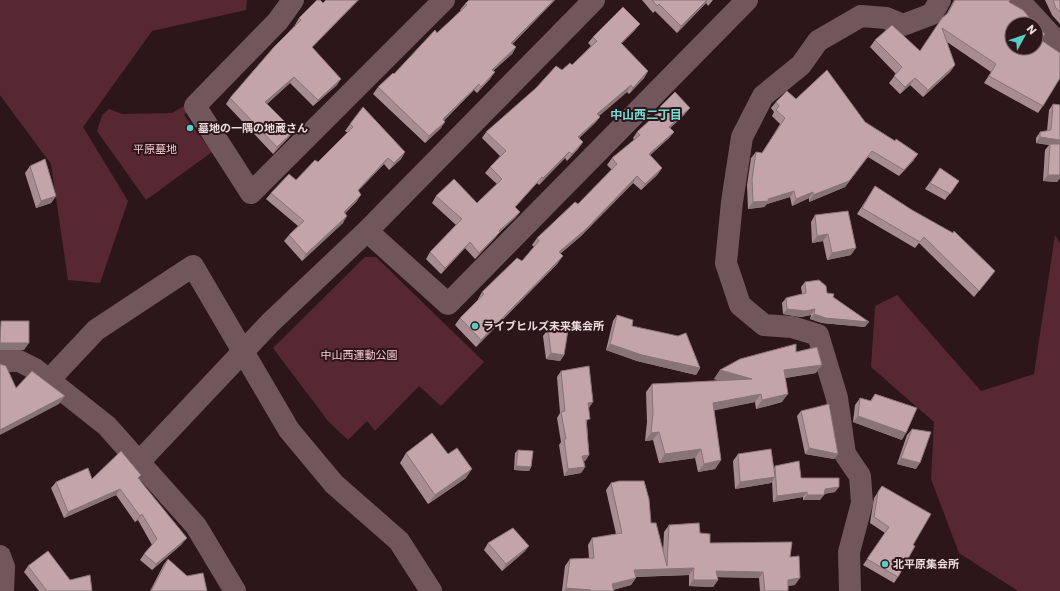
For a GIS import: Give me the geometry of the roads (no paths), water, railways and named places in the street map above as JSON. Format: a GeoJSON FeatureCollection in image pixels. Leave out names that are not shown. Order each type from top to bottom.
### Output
{"type":"FeatureCollection","features":[{"type":"Feature","properties":{"kind":"street"},"geometry":{"type":"LineString","coordinates":[[293,0],[278,21],[195,106],[251,193],[444,0]]}},
{"type":"Feature","properties":{"kind":"street"},"geometry":{"type":"LineString","coordinates":[[139,462],[270,322],[367,231],[594,0]]}},
{"type":"Feature","properties":{"kind":"street"},"geometry":{"type":"LineString","coordinates":[[367,231],[448,304],[747,0]]}},
{"type":"Feature","properties":{"kind":"street"},"geometry":{"type":"LineString","coordinates":[[850,591],[850,552],[862,503],[860,476],[845,454],[837,398],[818,335],[792,327],[764,325],[740,305],[726,263],[742,137],[763,96],[801,65],[818,41],[861,16],[886,18],[903,25],[932,14],[940,0]]}},
{"type":"Feature","properties":{"kind":"street"},"geometry":{"type":"LineString","coordinates":[[1021,0],[1025,7],[1060,45]]}},
{"type":"Feature","properties":{"kind":"street"},"geometry":{"type":"LineString","coordinates":[[49,380],[96,330],[193,266],[289,430],[334,484],[399,541],[431,591]]}},
{"type":"Feature","properties":{"kind":"street"},"geometry":{"type":"LineString","coordinates":[[0,360],[19,361],[35,369],[107,426],[196,526],[235,591]]}},
{"type":"Feature","properties":{"kind":"street"},"geometry":{"type":"LineString","coordinates":[[0,556],[4,567],[3,591]]}},
{"type":"Feature","properties":{"kind":"place","name":"墓地の一隅の地蔵さん"},"geometry":{"type":"Point","coordinates":[190,128]}},
{"type":"Feature","properties":{"kind":"place","name":"ライブヒルズ未来集会所"},"geometry":{"type":"Point","coordinates":[475,326]}},
{"type":"Feature","properties":{"kind":"place","name":"北平原集会所"},"geometry":{"type":"Point","coordinates":[885,564]}},
{"type":"Feature","properties":{"kind":"district","name":"中山西二丁目"},"geometry":{"type":"Point","coordinates":[646,114]}},
{"type":"Feature","properties":{"kind":"park label","name":"平原墓地"},"geometry":{"type":"Point","coordinates":[155,149]}},
{"type":"Feature","properties":{"kind":"park label","name":"中山西運動公園"},"geometry":{"type":"Point","coordinates":[359,355]}}]}
